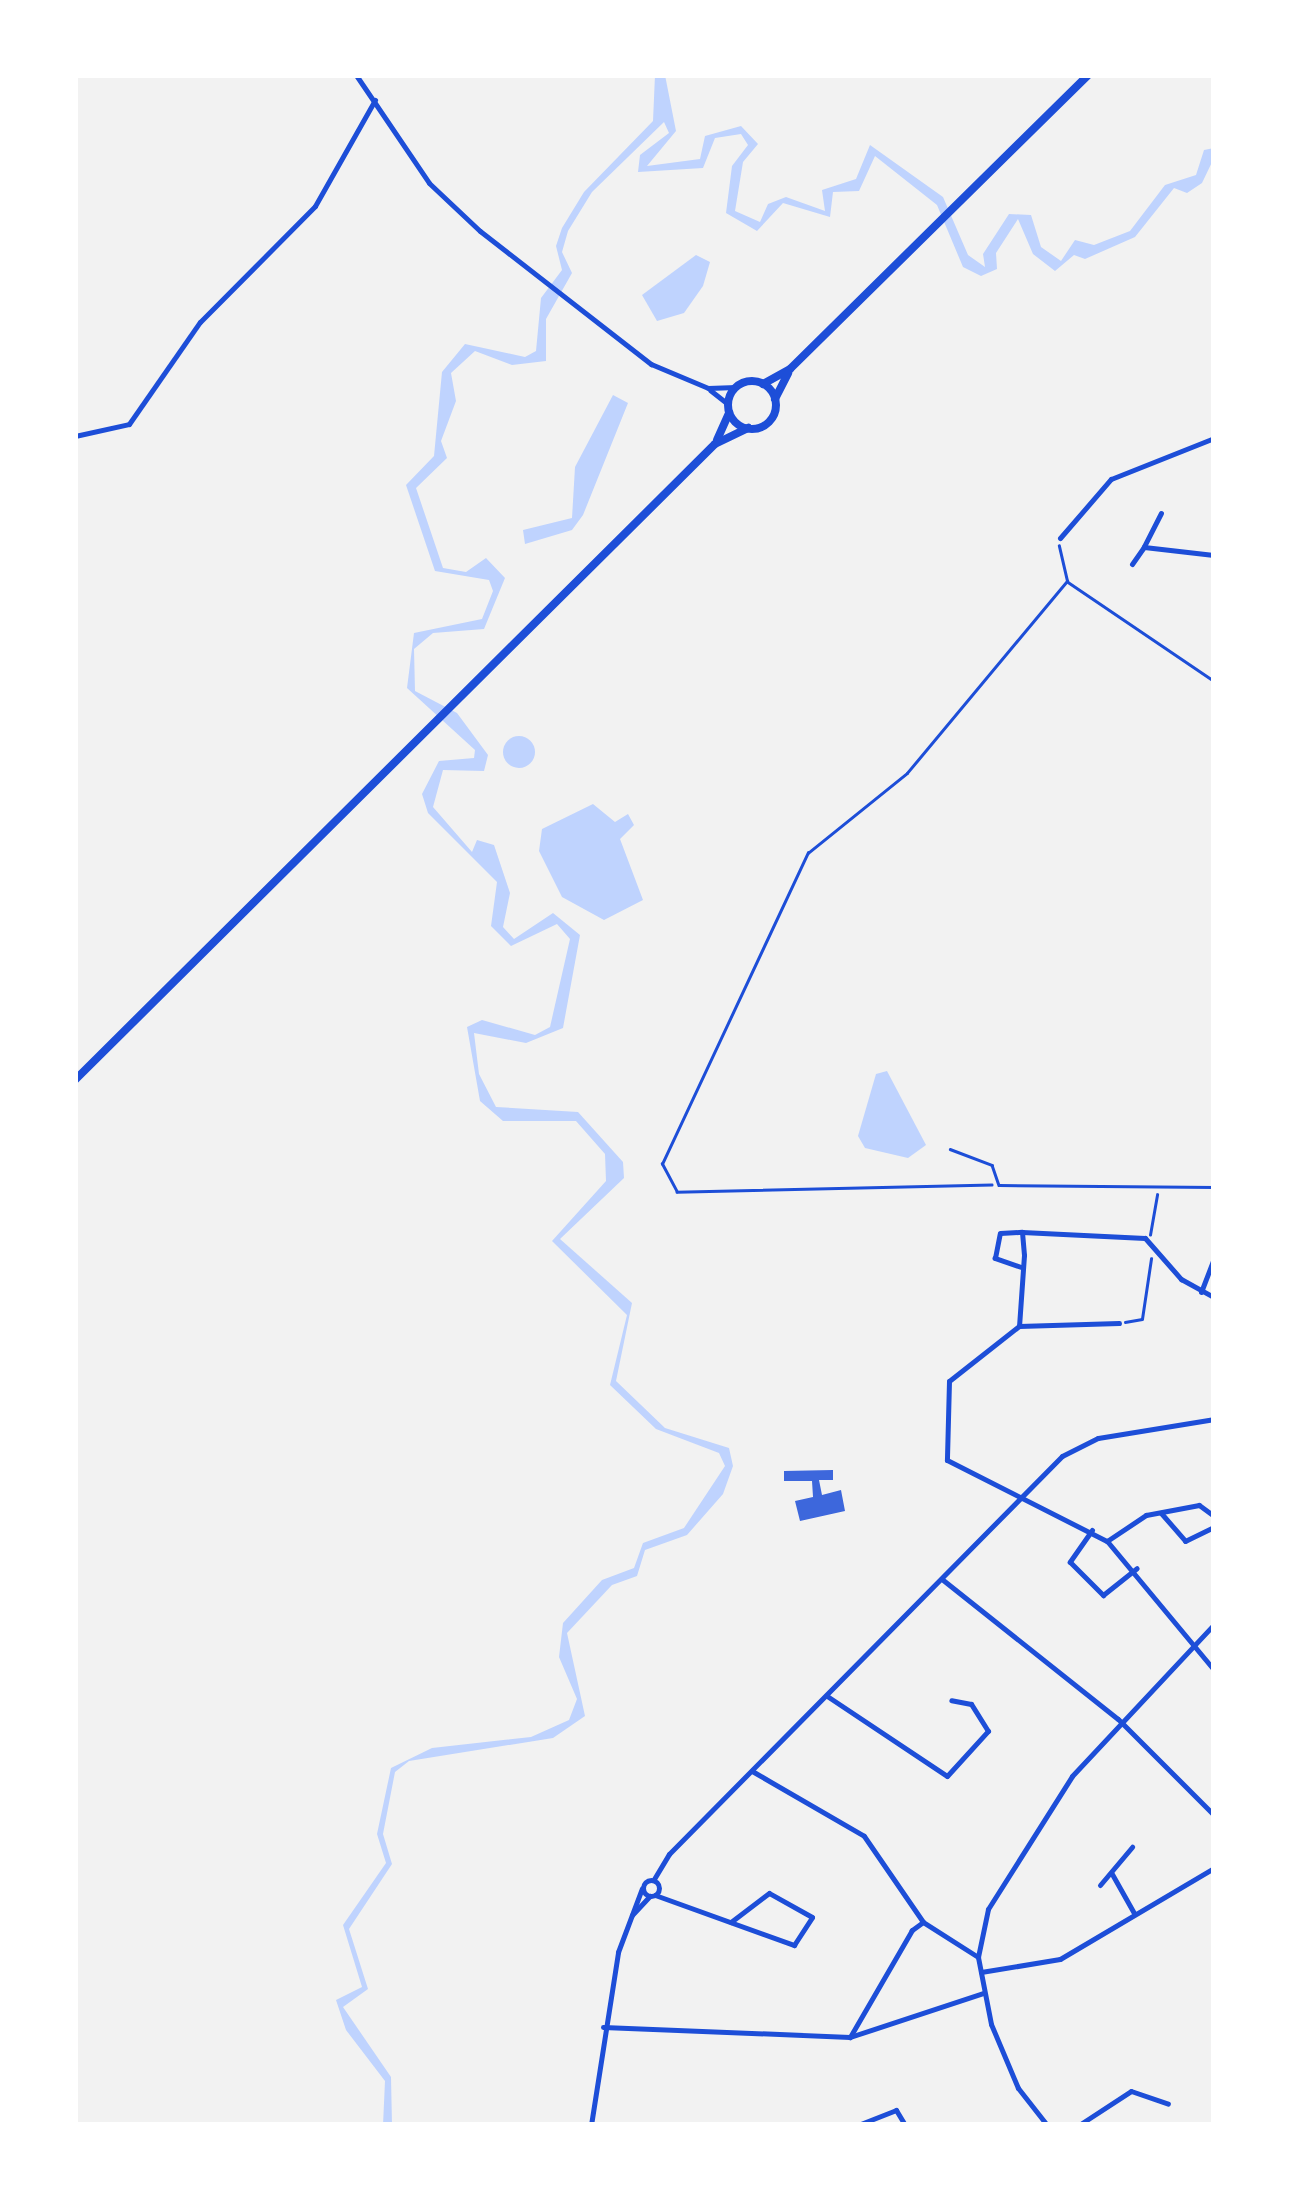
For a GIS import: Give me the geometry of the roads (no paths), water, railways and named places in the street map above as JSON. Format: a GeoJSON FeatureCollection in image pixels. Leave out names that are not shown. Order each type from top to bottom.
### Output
{"type":"FeatureCollection","features":[{"type":"Feature","properties":{"kind":"main road"},"geometry":{"type":"LineString","coordinates":[[715,444],[736,387],[763,384],[790,369],[1088,75]]}},
{"type":"Feature","properties":{"kind":"main road"},"geometry":{"type":"LineString","coordinates":[[75,1080],[715,444],[768,422],[790,369]]}},
{"type":"Feature","properties":{"kind":"main road"},"geometry":{"type":"LineString","coordinates":[[763,384],[775,399]]}},
{"type":"Feature","properties":{"kind":"main road"},"geometry":{"type":"LineString","coordinates":[[728,409],[748,428]]}},
{"type":"Feature","properties":{"kind":"street"},"geometry":{"type":"LineString","coordinates":[[356,75],[429,183],[548,285],[651,364],[708,388],[728,409]]}},
{"type":"Feature","properties":{"kind":"street"},"geometry":{"type":"LineString","coordinates":[[75,436],[128,424],[200,322],[308,215],[375,100]]}},
{"type":"Feature","properties":{"kind":"street"},"geometry":{"type":"LineString","coordinates":[[708,388],[736,387]]}},
{"type":"Feature","properties":{"kind":"street"},"geometry":{"type":"LineString","coordinates":[[1060,538],[1111,479],[1214,438]]}},
{"type":"Feature","properties":{"kind":"street"},"geometry":{"type":"LineString","coordinates":[[1132,564],[1161,513]]}},
{"type":"Feature","properties":{"kind":"street"},"geometry":{"type":"LineString","coordinates":[[1144,547],[1214,555]]}},
{"type":"Feature","properties":{"kind":"street"},"geometry":{"type":"LineString","coordinates":[[1019,1326],[1022,1232]]}},
{"type":"Feature","properties":{"kind":"street"},"geometry":{"type":"LineString","coordinates":[[1021,1267],[992,1250],[1000,1233],[1145,1238],[1200,1292],[1214,1298]]}},
{"type":"Feature","properties":{"kind":"street"},"geometry":{"type":"LineString","coordinates":[[1200,1292],[1214,1258]]}},
{"type":"Feature","properties":{"kind":"street"},"geometry":{"type":"LineString","coordinates":[[1119,1323],[1019,1326],[949,1380],[944,1446],[947,1460],[1022,1493],[1107,1541],[1137,1568],[1214,1670]]}},
{"type":"Feature","properties":{"kind":"street"},"geometry":{"type":"LineString","coordinates":[[630,1917],[652,1896],[656,1882],[752,1770],[943,1580],[1022,1493],[1098,1438],[1214,1419]]}},
{"type":"Feature","properties":{"kind":"street"},"geometry":{"type":"LineString","coordinates":[[1107,1541],[1161,1513],[1200,1505],[1214,1516]]}},
{"type":"Feature","properties":{"kind":"street"},"geometry":{"type":"LineString","coordinates":[[1161,1513],[1185,1540],[1214,1527]]}},
{"type":"Feature","properties":{"kind":"street"},"geometry":{"type":"LineString","coordinates":[[1092,1530],[1070,1562],[1103,1595],[1137,1568]]}},
{"type":"Feature","properties":{"kind":"street"},"geometry":{"type":"LineString","coordinates":[[943,1580],[1118,1719],[1214,1815]]}},
{"type":"Feature","properties":{"kind":"street"},"geometry":{"type":"LineString","coordinates":[[1048,2125],[999,2053],[978,1956],[1007,1870],[1118,1719],[1214,1624]]}},
{"type":"Feature","properties":{"kind":"street"},"geometry":{"type":"LineString","coordinates":[[827,1696],[947,1776],[988,1731],[972,1704],[950,1700]]}},
{"type":"Feature","properties":{"kind":"street"},"geometry":{"type":"LineString","coordinates":[[752,1770],[864,1836],[923,1922],[978,1956]]}},
{"type":"Feature","properties":{"kind":"street"},"geometry":{"type":"LineString","coordinates":[[1100,1885],[1132,1847]]}},
{"type":"Feature","properties":{"kind":"street"},"geometry":{"type":"LineString","coordinates":[[981,1972],[1060,1959],[1214,1868]]}},
{"type":"Feature","properties":{"kind":"street"},"geometry":{"type":"LineString","coordinates":[[1112,1874],[1134,1914]]}},
{"type":"Feature","properties":{"kind":"street"},"geometry":{"type":"LineString","coordinates":[[591,2125],[603,2027],[630,1917],[642,1888],[656,1882]]}},
{"type":"Feature","properties":{"kind":"street"},"geometry":{"type":"LineString","coordinates":[[656,1882],[674,1905]]}},
{"type":"Feature","properties":{"kind":"street"},"geometry":{"type":"LineString","coordinates":[[642,1888],[674,1905],[794,1945],[812,1917],[769,1893],[731,1922]]}},
{"type":"Feature","properties":{"kind":"street"},"geometry":{"type":"LineString","coordinates":[[850,2037],[923,1922]]}},
{"type":"Feature","properties":{"kind":"street"},"geometry":{"type":"LineString","coordinates":[[603,2027],[850,2037],[983,1992]]}},
{"type":"Feature","properties":{"kind":"street"},"geometry":{"type":"LineString","coordinates":[[1079,2125],[1132,2091],[1168,2104]]}},
{"type":"Feature","properties":{"kind":"street"},"geometry":{"type":"LineString","coordinates":[[858,2125],[896,2110],[904,2125]]}},
{"type":"Feature","properties":{"kind":"lane"},"geometry":{"type":"LineString","coordinates":[[950,1149],[992,1165],[998,1184],[1159,1180],[1214,1188]]}},
{"type":"Feature","properties":{"kind":"water"},"geometry":{"type":"Polygon","coordinates":[[[655,75],[665,75],[676,131],[647,166],[700,159],[705,136],[741,126],[758,144],[743,162],[735,211],[760,222],[768,204],[786,197],[825,211],[822,190],[856,179],[870,145],[943,197],[968,255],[985,267],[983,254],[1009,214],[1031,215],[1041,247],[1061,261],[1075,240],[1094,245],[1130,231],[1165,185],[1196,175],[1204,150],[1214,148],[1214,158],[1202,183],[1187,193],[1174,188],[1135,237],[1085,259],[1074,255],[1055,271],[1033,254],[1018,219],[996,253],[997,269],[981,276],[963,267],[937,205],[875,156],[859,191],[833,192],[830,217],[783,203],[757,231],[726,213],[732,166],[748,145],[741,134],[715,138],[703,168],[638,172],[640,155],[669,133],[664,122],[592,192],[568,231],[562,252],[572,273],[546,319],[546,361],[512,365],[475,351],[451,373],[456,401],[441,441],[447,458],[416,488],[443,568],[466,572],[486,558],[505,578],[484,629],[433,633],[414,649],[415,691],[457,713],[488,755],[484,771],[443,770],[433,807],[472,852],[477,840],[494,845],[510,893],[503,927],[514,939],[553,913],[580,935],[563,1028],[526,1043],[474,1033],[479,1074],[496,1107],[578,1112],[623,1162],[624,1178],[560,1239],[632,1303],[616,1381],[665,1428],[729,1448],[733,1466],[723,1494],[687,1535],[645,1550],[637,1576],[612,1585],[567,1633],[585,1716],[553,1738],[409,1761],[395,1772],[383,1834],[392,1864],[349,1929],[368,1989],[343,2007],[391,2077],[392,2125],[383,2125],[385,2081],[346,2030],[336,2000],[362,1987],[343,1925],[386,1863],[377,1834],[391,1768],[432,1748],[531,1737],[569,1720],[577,1699],[559,1657],[563,1623],[602,1580],[634,1568],[643,1543],[684,1528],[725,1466],[719,1453],[656,1429],[610,1385],[627,1315],[552,1241],[606,1181],[605,1154],[576,1121],[503,1121],[480,1101],[467,1027],[482,1020],[535,1035],[550,1027],[570,939],[557,924],[511,946],[491,926],[497,882],[428,813],[422,794],[439,761],[474,758],[475,750],[407,688],[414,633],[482,619],[493,591],[489,580],[435,571],[406,485],[434,456],[442,372],[465,344],[525,357],[536,351],[541,298],[562,270],[556,246],[562,228],[584,192],[653,121],[655,75]]]}},
{"type":"Feature","properties":{"kind":"water"},"geometry":{"type":"Polygon","coordinates":[[[696,255],[710,262],[703,286],[684,313],[657,321],[642,295],[696,255]]]}},
{"type":"Feature","properties":{"kind":"water"},"geometry":{"type":"Polygon","coordinates":[[[613,395],[628,403],[583,515],[572,530],[525,544],[523,530],[572,518],[575,467],[613,395]]]}},
{"type":"Feature","properties":{"kind":"water"},"geometry":{"type":"Polygon","coordinates":[[[519,736],[531,740],[535,752],[531,764],[519,768],[507,764],[503,752],[507,740],[519,736]]]}},
{"type":"Feature","properties":{"kind":"water"},"geometry":{"type":"Polygon","coordinates":[[[593,804],[615,822],[628,814],[634,825],[620,839],[643,900],[604,920],[562,897],[539,851],[542,829],[593,804]]]}},
{"type":"Feature","properties":{"kind":"water"},"geometry":{"type":"Polygon","coordinates":[[[887,1071],[926,1145],[908,1158],[865,1148],[858,1136],[876,1074],[887,1071]]]}}]}
